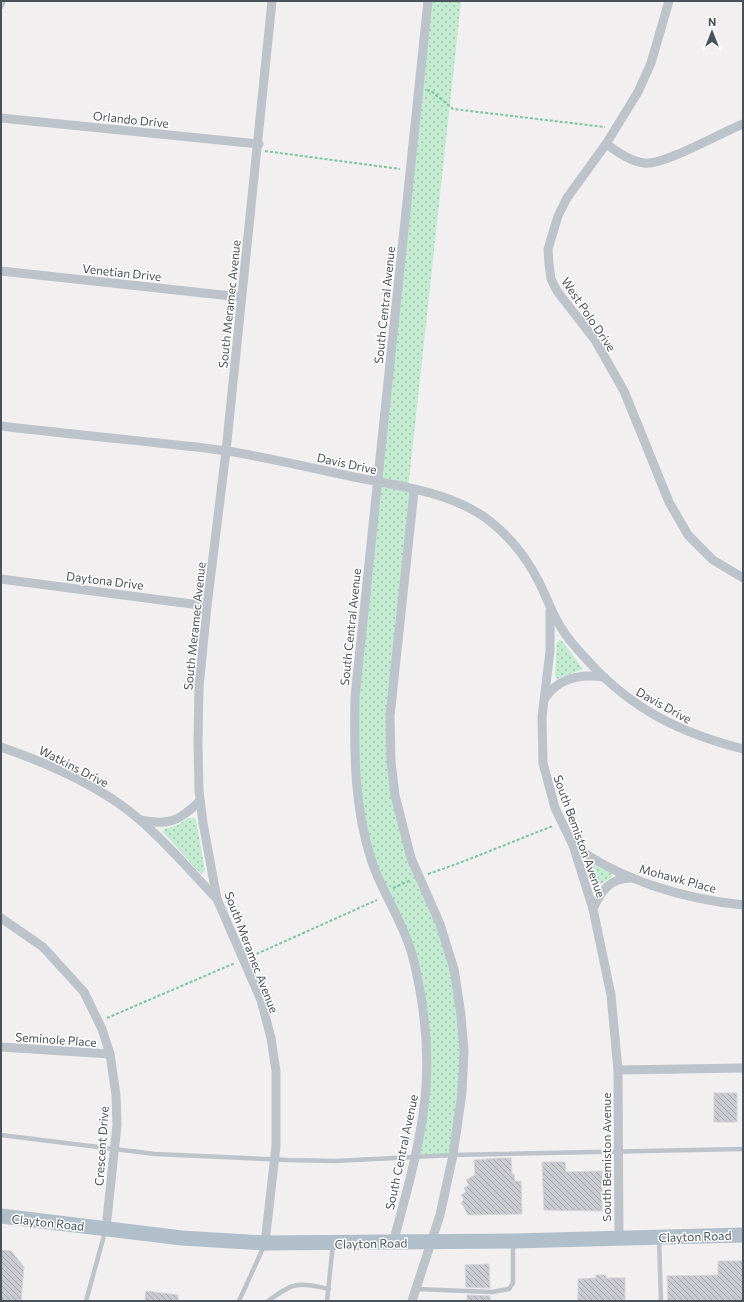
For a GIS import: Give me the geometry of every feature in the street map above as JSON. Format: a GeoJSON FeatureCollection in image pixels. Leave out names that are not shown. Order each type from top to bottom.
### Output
{"type":"FeatureCollection","features":[{"type":"Feature","properties":{"kind":"main road","name":"Clayton Road"},"geometry":{"type":"LineString","coordinates":[[1,1216],[182,1238],[265,1244],[513,1241],[743,1235]]}},
{"type":"Feature","properties":{"kind":"street","name":"South Meramec Avenue"},"geometry":{"type":"LineString","coordinates":[[265,1244],[275,1160],[277,1109],[276,1071],[271,1038],[261,1000],[217,899],[202,823],[200,801],[199,688],[207,606],[226,451],[241,297],[259,147],[272,1]]}},
{"type":"Feature","properties":{"kind":"street","name":"South Central Avenue"},"geometry":{"type":"LineString","coordinates":[[393,1243],[422,1120],[426,1086],[427,1048],[424,1014],[412,952],[372,862],[363,828],[355,766],[355,697],[428,1]]}},
{"type":"Feature","properties":{"kind":"street","name":"West Polo Drive"},"geometry":{"type":"LineString","coordinates":[[670,1],[651,63],[638,92],[606,144],[568,198],[558,216],[548,249],[551,279],[557,291],[594,340],[617,378],[642,431],[669,502],[688,535],[713,560],[743,578]]}},
{"type":"Feature","properties":{"kind":"street","name":"Orlando Drive"},"geometry":{"type":"LineString","coordinates":[[1,118],[259,147]]}},
{"type":"Feature","properties":{"kind":"street"},"geometry":{"type":"LineString","coordinates":[[606,144],[626,158],[644,163],[660,162],[743,124]]}},
{"type":"Feature","properties":{"kind":"street","name":"Venetian Drive"},"geometry":{"type":"LineString","coordinates":[[1,271],[241,297]]}},
{"type":"Feature","properties":{"kind":"street","name":"Davis Drive"},"geometry":{"type":"LineString","coordinates":[[1,426],[226,451],[414,490],[455,502],[475,511],[491,522],[507,538],[525,560],[539,582],[550,608],[562,629],[602,677],[628,699],[677,728],[714,742],[743,749]]}},
{"type":"Feature","properties":{"kind":"street"},"geometry":{"type":"LineString","coordinates":[[412,1301],[440,1215],[453,1155],[462,1093],[464,1051],[461,1015],[454,969],[440,924],[419,877],[402,827],[395,795],[390,716],[414,490]]}},
{"type":"Feature","properties":{"kind":"street","name":"Daytona Drive"},"geometry":{"type":"LineString","coordinates":[[1,579],[207,606]]}},
{"type":"Feature","properties":{"kind":"street","name":"South Bemiston Avenue"},"geometry":{"type":"LineString","coordinates":[[550,608],[550,651],[542,717],[543,763],[548,786],[562,823],[573,845],[593,909],[611,995],[618,1070],[619,1238]]}},
{"type":"Feature","properties":{"kind":"street"},"geometry":{"type":"LineString","coordinates":[[545,698],[551,689],[567,679],[591,675],[602,677]]}},
{"type":"Feature","properties":{"kind":"street","name":"Watkins Drive"},"geometry":{"type":"LineString","coordinates":[[1,747],[48,763],[94,788],[140,820],[217,899]]}},
{"type":"Feature","properties":{"kind":"street"},"geometry":{"type":"LineString","coordinates":[[140,820],[158,824],[175,821],[188,813],[200,801]]}},
{"type":"Feature","properties":{"kind":"street","name":"Mohawk Place"},"geometry":{"type":"LineString","coordinates":[[573,845],[588,856],[631,878],[678,893],[743,905]]}},
{"type":"Feature","properties":{"kind":"street","name":"Mohawk Place"},"geometry":{"type":"LineString","coordinates":[[593,909],[602,891],[609,884],[617,880],[631,878]]}},
{"type":"Feature","properties":{"kind":"street","name":"Crescent Drive"},"geometry":{"type":"LineString","coordinates":[[1,918],[43,947],[84,992],[98,1022],[110,1054],[116,1095],[117,1125],[106,1228]]}},
{"type":"Feature","properties":{"kind":"street","name":"Seminole Place"},"geometry":{"type":"LineString","coordinates":[[1,1047],[110,1054]]}},
{"type":"Feature","properties":{"kind":"street"},"geometry":{"type":"LineString","coordinates":[[618,1070],[743,1068]]}},
{"type":"Feature","properties":{"kind":"lane"},"geometry":{"type":"LineString","coordinates":[[1,7],[4,1]]}},
{"type":"Feature","properties":{"kind":"lane"},"geometry":{"type":"LineString","coordinates":[[1,1135],[114,1150],[209,1158],[275,1160],[335,1161],[453,1155],[743,1149]]}},
{"type":"Feature","properties":{"kind":"lane"},"geometry":{"type":"LineString","coordinates":[[86,1301],[106,1228]]}},
{"type":"Feature","properties":{"kind":"lane"},"geometry":{"type":"LineString","coordinates":[[659,1237],[661,1301]]}},
{"type":"Feature","properties":{"kind":"lane"},"geometry":{"type":"LineString","coordinates":[[416,1289],[492,1292],[509,1289],[513,1283],[513,1241]]}},
{"type":"Feature","properties":{"kind":"lane"},"geometry":{"type":"LineString","coordinates":[[239,1301],[265,1244]]}},
{"type":"Feature","properties":{"kind":"lane"},"geometry":{"type":"LineString","coordinates":[[327,1301],[333,1244]]}},
{"type":"Feature","properties":{"kind":"lane"},"geometry":{"type":"LineString","coordinates":[[268,1301],[290,1286],[309,1285],[329,1289]]}},
{"type":"Feature","properties":{"kind":"path"},"geometry":{"type":"LineString","coordinates":[[418,89],[431,91],[453,109],[616,128]]}},
{"type":"Feature","properties":{"kind":"path"},"geometry":{"type":"LineString","coordinates":[[259,147],[410,170]]}},
{"type":"Feature","properties":{"kind":"path"},"geometry":{"type":"LineString","coordinates":[[98,1022],[140,1005],[377,900],[384,891],[419,877],[453,866],[488,850],[562,823]]}},
{"type":"Feature","properties":{"kind":"green space"},"geometry":{"type":"Polygon","coordinates":[[[428,1],[461,2],[408,489],[414,491],[390,716],[402,827],[454,969],[464,1051],[453,1155],[414,1158],[426,1086],[418,982],[363,828],[354,734],[428,1]]]}},
{"type":"Feature","properties":{"kind":"green space"},"geometry":{"type":"Polygon","coordinates":[[[559,640],[562,641],[583,669],[557,679],[555,676],[557,643],[559,640]]]}},
{"type":"Feature","properties":{"kind":"green space"},"geometry":{"type":"Polygon","coordinates":[[[188,818],[193,818],[196,820],[205,871],[201,874],[163,832],[164,829],[178,825],[188,818]]]}},
{"type":"Feature","properties":{"kind":"green space"},"geometry":{"type":"Polygon","coordinates":[[[590,863],[611,873],[611,877],[597,887],[594,884],[587,868],[590,863]]]}},
{"type":"Feature","properties":{"kind":"building"},"geometry":{"type":"Polygon","coordinates":[[[714,1093],[737,1093],[737,1122],[714,1122],[714,1093]]]}},
{"type":"Feature","properties":{"kind":"building"},"geometry":{"type":"Polygon","coordinates":[[[511,1158],[512,1174],[514,1174],[515,1181],[521,1181],[522,1214],[468,1215],[461,1202],[464,1200],[461,1195],[466,1192],[464,1188],[469,1185],[466,1180],[475,1175],[474,1160],[511,1158]]]}},
{"type":"Feature","properties":{"kind":"building"},"geometry":{"type":"Polygon","coordinates":[[[542,1162],[565,1162],[566,1172],[602,1171],[602,1211],[544,1210],[542,1162]]]}},
{"type":"Feature","properties":{"kind":"building"},"geometry":{"type":"Polygon","coordinates":[[[1,1250],[11,1251],[24,1267],[21,1301],[1,1301],[1,1250]]]}},
{"type":"Feature","properties":{"kind":"building"},"geometry":{"type":"Polygon","coordinates":[[[718,1261],[743,1261],[743,1301],[668,1301],[667,1276],[718,1275],[718,1261]]]}},
{"type":"Feature","properties":{"kind":"building"},"geometry":{"type":"Polygon","coordinates":[[[489,1264],[490,1288],[466,1287],[465,1265],[489,1264]]]}},
{"type":"Feature","properties":{"kind":"building"},"geometry":{"type":"Polygon","coordinates":[[[596,1275],[606,1275],[606,1278],[625,1278],[625,1301],[578,1301],[578,1279],[596,1278],[596,1275]]]}},
{"type":"Feature","properties":{"kind":"building"},"geometry":{"type":"Polygon","coordinates":[[[146,1291],[178,1295],[178,1301],[145,1301],[146,1291]]]}},
{"type":"Feature","properties":{"kind":"building"},"geometry":{"type":"Polygon","coordinates":[[[467,1295],[490,1296],[490,1301],[467,1301],[467,1295]]]}}]}
